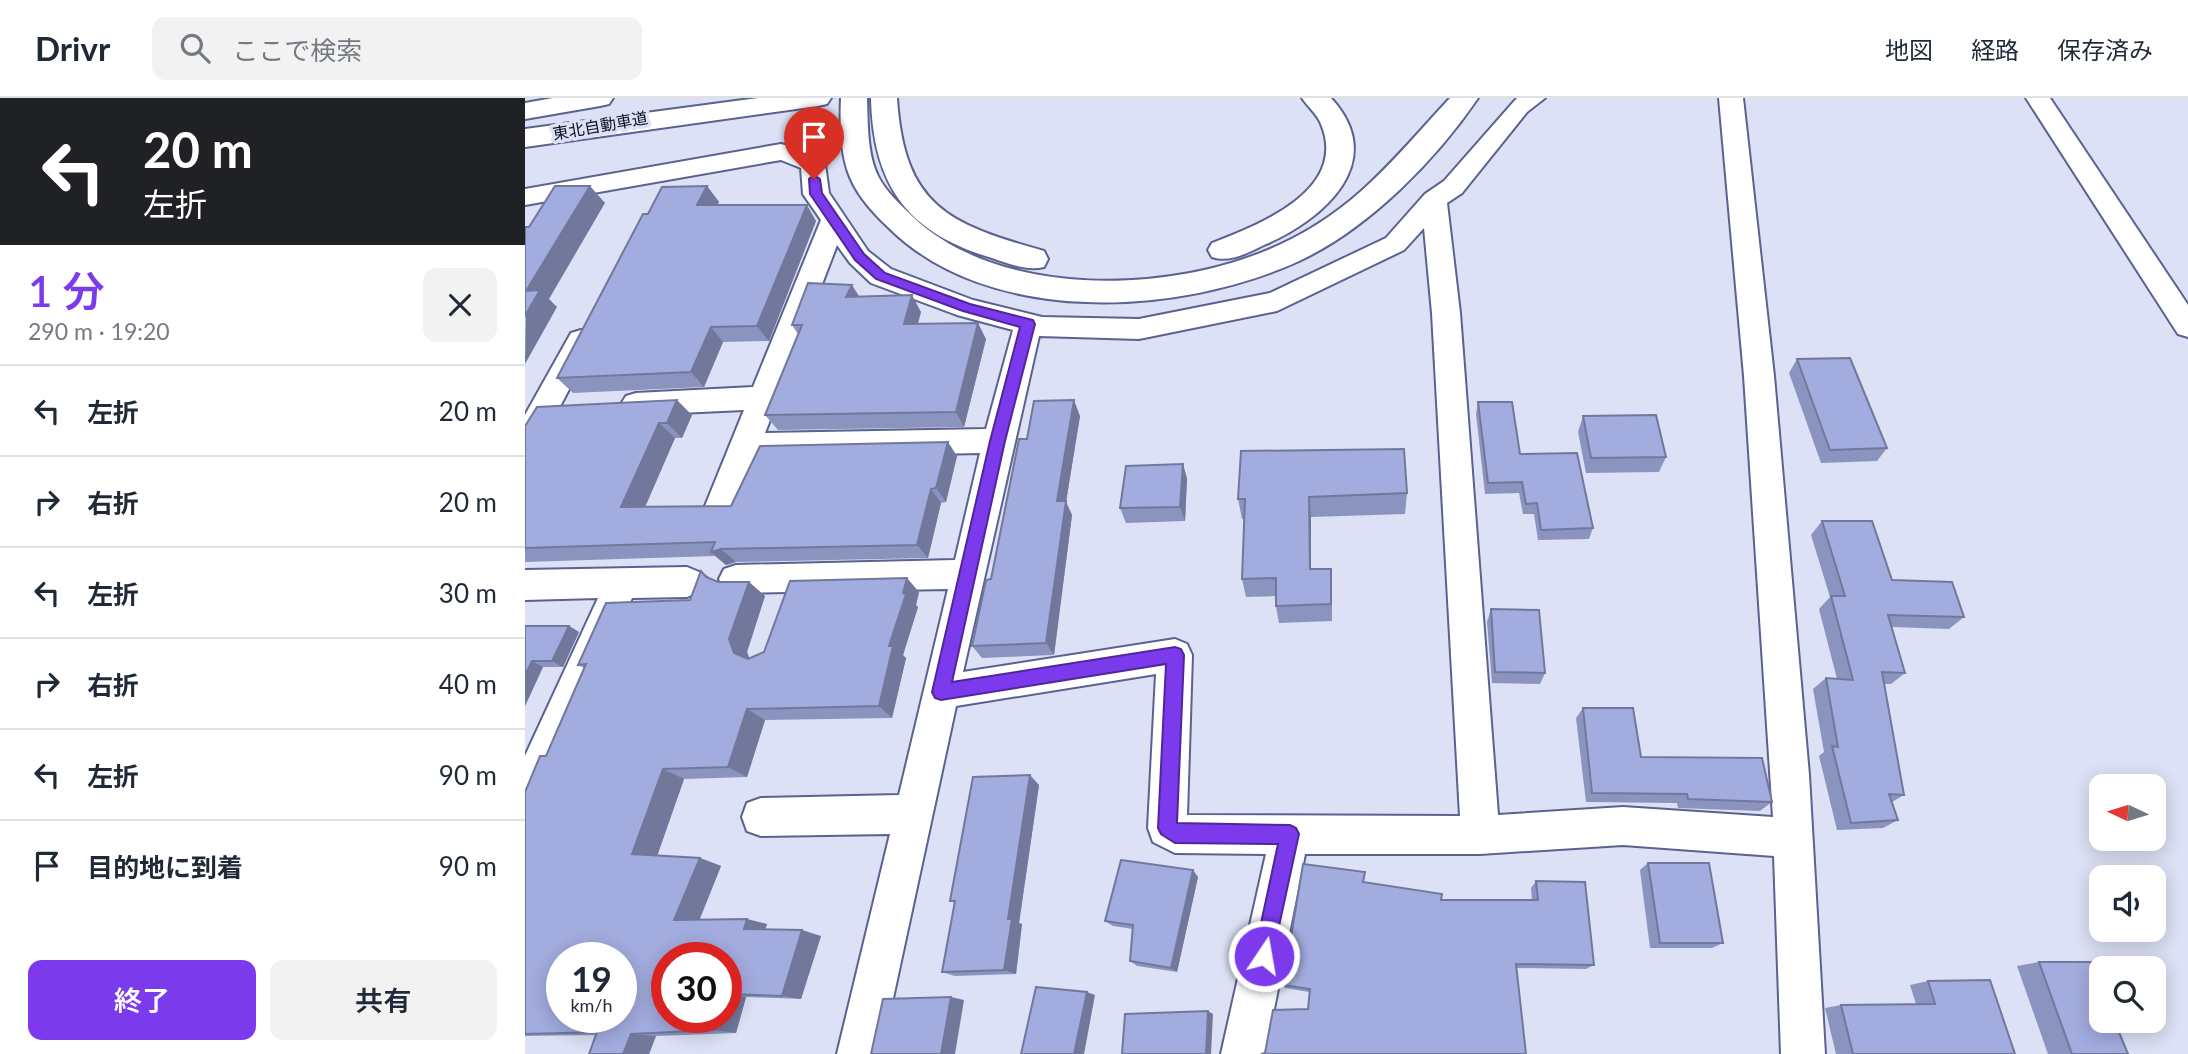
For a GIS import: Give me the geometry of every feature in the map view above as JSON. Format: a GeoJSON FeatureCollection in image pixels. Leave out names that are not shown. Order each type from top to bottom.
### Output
{"type":"FeatureCollection","features":[{"type":"Feature","properties":{"kind":"highway","name":"東北自動車道"},"geometry":{"type":"LineString","coordinates":[[525,111],[600,98]]}},
{"type":"Feature","properties":{"kind":"highway","name":"東北自動車道"},"geometry":{"type":"LineString","coordinates":[[525,138],[758,98]]}},
{"type":"Feature","properties":{"kind":"highway"},"geometry":{"type":"LineString","coordinates":[[854,98],[857,150],[862,172],[895,221],[927,248],[971,268],[1022,284],[1125,290],[1183,285],[1239,272],[1287,253],[1331,230],[1398,174],[1465,98]]}},
{"type":"Feature","properties":{"kind":"highway"},"geometry":{"type":"LineString","coordinates":[[884,98],[888,137],[897,171],[916,202],[940,220],[992,248],[1062,266],[1096,268],[1139,268],[1209,256],[1268,232],[1295,217],[1324,190],[1335,175],[1340,161],[1339,133],[1325,106],[1315,98]]}},
{"type":"Feature","properties":{"kind":"highway"},"geometry":{"type":"LineString","coordinates":[[525,138],[808,99]]}},
{"type":"Feature","properties":{"kind":"street"},"geometry":{"type":"LineString","coordinates":[[525,197],[665,183],[781,152],[798,156],[813,164],[816,194],[859,257],[881,276],[967,308],[1042,327],[1139,329],[1277,301],[1395,244],[1434,200],[1453,187],[1519,107],[1533,98]]}},
{"type":"Feature","properties":{"kind":"street"},"geometry":{"type":"LineString","coordinates":[[1731,98],[1759,376],[1793,838],[1803,1054]]}},
{"type":"Feature","properties":{"kind":"street"},"geometry":{"type":"LineString","coordinates":[[2038,98],[2188,327]]}},
{"type":"Feature","properties":{"kind":"street"},"geometry":{"type":"LineString","coordinates":[[1434,200],[1446,313],[1480,835]]}},
{"type":"Feature","properties":{"kind":"street"},"geometry":{"type":"LineString","coordinates":[[721,506],[834,219]]}},
{"type":"Feature","properties":{"kind":"street"},"geometry":{"type":"LineString","coordinates":[[525,443],[547,408],[595,314]]}},
{"type":"Feature","properties":{"kind":"street"},"geometry":{"type":"LineString","coordinates":[[859,1054],[997,441],[1028,324]]}},
{"type":"Feature","properties":{"kind":"street"},"geometry":{"type":"LineString","coordinates":[[612,405],[762,398]]}},
{"type":"Feature","properties":{"kind":"street"},"geometry":{"type":"LineString","coordinates":[[744,446],[997,441]]}},
{"type":"Feature","properties":{"kind":"street"},"geometry":{"type":"LineString","coordinates":[[736,579],[968,574]]}},
{"type":"Feature","properties":{"kind":"street"},"geometry":{"type":"LineString","coordinates":[[778,615],[791,578]]}},
{"type":"Feature","properties":{"kind":"street"},"geometry":{"type":"LineString","coordinates":[[525,585],[687,582]]}},
{"type":"Feature","properties":{"kind":"street"},"geometry":{"type":"LineString","coordinates":[[525,798],[537,745],[621,584]]}},
{"type":"Feature","properties":{"kind":"street"},"geometry":{"type":"LineString","coordinates":[[941,692],[1175,655],[1167,828],[1175,834],[1480,835],[1623,826],[1793,838]]}},
{"type":"Feature","properties":{"kind":"street"},"geometry":{"type":"LineString","coordinates":[[761,817],[914,814]]}},
{"type":"Feature","properties":{"kind":"street"},"geometry":{"type":"LineString","coordinates":[[1243,1054],[1290,834]]}},
{"type":"Feature","properties":{"kind":"building"},"geometry":{"type":"Polygon","coordinates":[[[555,186],[590,186],[526,291],[540,290],[525,316],[525,227],[529,227],[555,186]]]}},
{"type":"Feature","properties":{"kind":"building"},"geometry":{"type":"Polygon","coordinates":[[[707,186],[697,205],[807,205],[757,326],[711,327],[691,372],[557,378],[643,214],[648,214],[662,187],[707,186]]]}},
{"type":"Feature","properties":{"kind":"building"},"geometry":{"type":"Polygon","coordinates":[[[808,283],[852,285],[846,297],[912,295],[904,324],[978,323],[956,412],[765,415],[802,325],[792,325],[808,283]]]}},
{"type":"Feature","properties":{"kind":"building"},"geometry":{"type":"Polygon","coordinates":[[[1850,358],[1887,448],[1830,450],[1797,359],[1850,358]]]}},
{"type":"Feature","properties":{"kind":"building"},"geometry":{"type":"Polygon","coordinates":[[[677,400],[667,423],[659,423],[621,507],[731,506],[760,446],[948,442],[936,488],[931,489],[917,545],[721,549],[711,552],[715,542],[525,548],[525,426],[537,407],[677,400]]]}},
{"type":"Feature","properties":{"kind":"building"},"geometry":{"type":"Polygon","coordinates":[[[1074,400],[1057,501],[1066,501],[1046,643],[972,646],[986,580],[991,579],[1019,439],[1027,439],[1034,401],[1074,400]]]}},
{"type":"Feature","properties":{"kind":"building"},"geometry":{"type":"Polygon","coordinates":[[[1478,402],[1512,402],[1520,454],[1577,453],[1593,528],[1541,530],[1537,503],[1526,504],[1522,482],[1488,483],[1478,402]]]}},
{"type":"Feature","properties":{"kind":"building"},"geometry":{"type":"Polygon","coordinates":[[[1656,415],[1666,457],[1591,458],[1583,416],[1656,415]]]}},
{"type":"Feature","properties":{"kind":"building"},"geometry":{"type":"Polygon","coordinates":[[[1404,449],[1407,493],[1309,497],[1310,569],[1331,569],[1331,604],[1276,606],[1276,578],[1242,579],[1245,499],[1238,499],[1241,451],[1404,449]]]}},
{"type":"Feature","properties":{"kind":"building"},"geometry":{"type":"Polygon","coordinates":[[[1183,464],[1180,507],[1120,508],[1126,466],[1183,464]]]}},
{"type":"Feature","properties":{"kind":"building"},"geometry":{"type":"Polygon","coordinates":[[[1822,521],[1872,521],[1892,580],[1952,582],[1964,617],[1888,615],[1905,673],[1882,672],[1904,795],[1889,794],[1898,820],[1851,823],[1832,746],[1838,747],[1826,678],[1853,680],[1831,596],[1845,596],[1822,521]]]}},
{"type":"Feature","properties":{"kind":"building"},"geometry":{"type":"Polygon","coordinates":[[[701,571],[706,577],[718,582],[749,582],[729,639],[734,653],[748,659],[764,652],[790,581],[907,578],[903,593],[906,594],[889,646],[893,646],[879,706],[747,709],[728,767],[663,769],[632,854],[700,858],[674,920],[747,919],[744,929],[802,930],[782,996],[742,995],[742,942],[651,942],[652,1033],[631,1034],[623,1054],[589,1054],[597,1033],[637,1033],[637,942],[546,942],[546,1033],[561,1033],[525,1034],[525,792],[540,756],[546,756],[586,664],[578,665],[606,603],[690,600],[701,571]]]}},
{"type":"Feature","properties":{"kind":"building"},"geometry":{"type":"Polygon","coordinates":[[[1491,609],[1539,610],[1545,673],[1495,672],[1491,609]]]}},
{"type":"Feature","properties":{"kind":"building"},"geometry":{"type":"Polygon","coordinates":[[[525,626],[569,626],[552,661],[532,661],[525,675],[525,626]]]}},
{"type":"Feature","properties":{"kind":"building"},"geometry":{"type":"Polygon","coordinates":[[[1583,708],[1633,708],[1641,757],[1762,758],[1772,802],[1688,799],[1687,794],[1592,793],[1583,708]]]}},
{"type":"Feature","properties":{"kind":"building"},"geometry":{"type":"Polygon","coordinates":[[[1030,775],[1008,919],[1012,919],[1004,970],[942,972],[955,901],[950,901],[973,777],[1030,775]]]}},
{"type":"Feature","properties":{"kind":"building"},"geometry":{"type":"Polygon","coordinates":[[[1121,860],[1193,870],[1171,968],[1130,961],[1133,925],[1105,921],[1121,860]]]}},
{"type":"Feature","properties":{"kind":"building"},"geometry":{"type":"Polygon","coordinates":[[[1648,863],[1709,863],[1723,943],[1660,943],[1648,863]]]}},
{"type":"Feature","properties":{"kind":"building"},"geometry":{"type":"Polygon","coordinates":[[[1303,864],[1365,872],[1363,882],[1442,894],[1441,900],[1538,900],[1536,881],[1585,882],[1594,965],[1516,964],[1526,1054],[1261,1054],[1265,1053],[1273,1010],[1308,1009],[1310,989],[1283,985],[1303,864]]]}},
{"type":"Feature","properties":{"kind":"building"},"geometry":{"type":"Polygon","coordinates":[[[2039,962],[2089,962],[2089,1033],[2119,1033],[2128,1054],[2072,1054],[2039,962]]]}},
{"type":"Feature","properties":{"kind":"building"},"geometry":{"type":"Polygon","coordinates":[[[1990,980],[2015,1054],[1853,1054],[1841,1005],[1935,1004],[1928,981],[1990,980]]]}},
{"type":"Feature","properties":{"kind":"building"},"geometry":{"type":"Polygon","coordinates":[[[1036,987],[1087,992],[1074,1054],[1021,1054],[1036,987]]]}},
{"type":"Feature","properties":{"kind":"building"},"geometry":{"type":"Polygon","coordinates":[[[951,997],[941,1054],[871,1054],[883,999],[951,997]]]}},
{"type":"Feature","properties":{"kind":"building"},"geometry":{"type":"Polygon","coordinates":[[[1208,1011],[1206,1054],[1122,1054],[1125,1014],[1208,1011]]]}},
{"type":"Feature","properties":{"kind":"route"},"geometry":{"type":"LineString","coordinates":[[814,179],[816,194],[859,257],[881,276],[967,308],[1028,324],[997,441],[941,692],[1175,655],[1167,828],[1175,834],[1290,834],[1264,956]]}}]}
